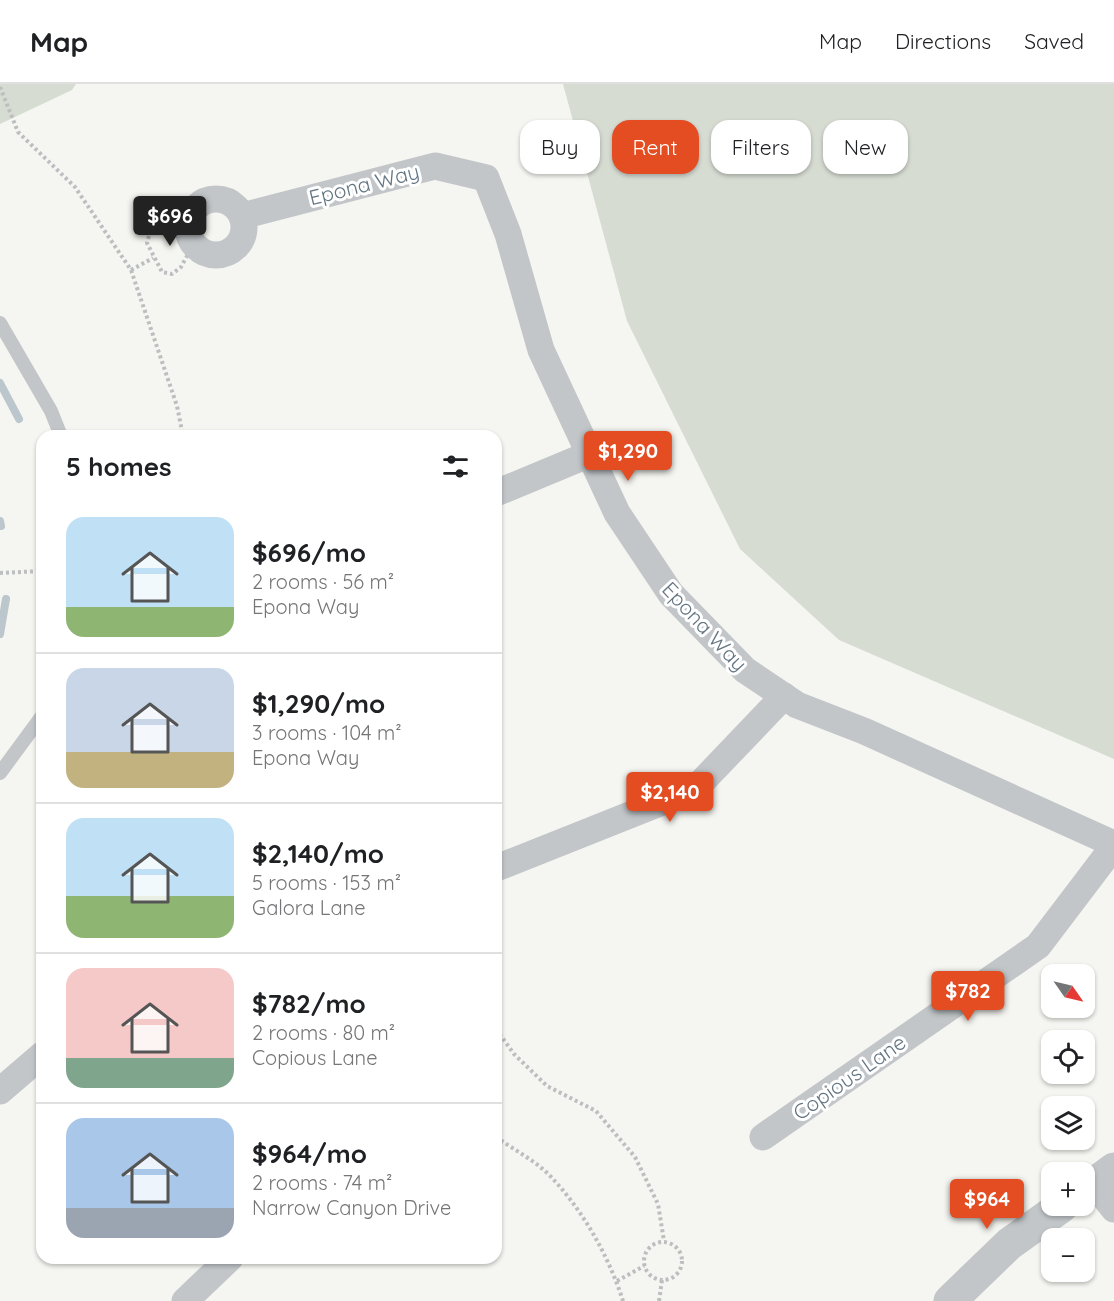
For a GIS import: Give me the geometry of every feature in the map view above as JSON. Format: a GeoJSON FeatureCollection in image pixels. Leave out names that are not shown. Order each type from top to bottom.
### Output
{"type":"FeatureCollection","features":[{"type":"Feature","properties":{"kind":"street","name":"Epona Way"},"geometry":{"type":"LineString","coordinates":[[242,216],[435,166],[486,178],[508,234],[542,350],[617,513],[670,594],[745,670],[797,705],[864,731],[1114,845]]}},
{"type":"Feature","properties":{"kind":"street"},"geometry":{"type":"LineString","coordinates":[[217,199],[232,203],[242,216],[244,232],[237,247],[223,255],[207,254],[190,238],[190,214],[201,202],[217,199]]}},
{"type":"Feature","properties":{"kind":"street"},"geometry":{"type":"LineString","coordinates":[[502,491],[590,454]]}},
{"type":"Feature","properties":{"kind":"street"},"geometry":{"type":"LineString","coordinates":[[502,866],[695,789],[784,696]]}},
{"type":"Feature","properties":{"kind":"street","name":"Copious Lane"},"geometry":{"type":"LineString","coordinates":[[763,1137],[1038,946],[1114,845]]}},
{"type":"Feature","properties":{"kind":"street"},"geometry":{"type":"LineString","coordinates":[[0,1091],[36,1060]]}},
{"type":"Feature","properties":{"kind":"street"},"geometry":{"type":"LineString","coordinates":[[950,1301],[1009,1244],[1048,1216]]}},
{"type":"Feature","properties":{"kind":"street"},"geometry":{"type":"LineString","coordinates":[[185,1301],[224,1264]]}},
{"type":"Feature","properties":{"kind":"lane"},"geometry":{"type":"LineString","coordinates":[[0,323],[51,411],[59,430]]}},
{"type":"Feature","properties":{"kind":"lane"},"geometry":{"type":"LineString","coordinates":[[0,773],[36,724]]}},
{"type":"Feature","properties":{"kind":"path"},"geometry":{"type":"LineString","coordinates":[[0,87],[18,132],[75,186],[131,270],[177,406],[182,430]]}},
{"type":"Feature","properties":{"kind":"path"},"geometry":{"type":"LineString","coordinates":[[160,228],[190,238],[181,267],[172,274],[162,272],[147,243],[150,232],[160,228]]}},
{"type":"Feature","properties":{"kind":"path"},"geometry":{"type":"LineString","coordinates":[[131,270],[153,258]]}},
{"type":"Feature","properties":{"kind":"path"},"geometry":{"type":"LineString","coordinates":[[0,573],[36,571]]}},
{"type":"Feature","properties":{"kind":"path"},"geometry":{"type":"LineString","coordinates":[[502,1037],[514,1054],[547,1086],[596,1111],[635,1157],[658,1204],[664,1242]]}},
{"type":"Feature","properties":{"kind":"path"},"geometry":{"type":"LineString","coordinates":[[502,1141],[551,1176],[591,1230],[617,1281],[623,1301]]}},
{"type":"Feature","properties":{"kind":"path"},"geometry":{"type":"LineString","coordinates":[[664,1242],[675,1246],[682,1256],[681,1268],[673,1277],[662,1280],[651,1276],[644,1266],[645,1254],[652,1245],[664,1242]]}},
{"type":"Feature","properties":{"kind":"path"},"geometry":{"type":"LineString","coordinates":[[617,1281],[644,1266]]}},
{"type":"Feature","properties":{"kind":"path"},"geometry":{"type":"LineString","coordinates":[[659,1301],[662,1280]]}},
{"type":"Feature","properties":{"kind":"shaded area"},"geometry":{"type":"Polygon","coordinates":[[[0,84],[76,84],[72,90],[0,124],[0,84]]]}},
{"type":"Feature","properties":{"kind":"shaded area"},"geometry":{"type":"Polygon","coordinates":[[[563,84],[1114,84],[1114,759],[839,640],[740,549],[627,321],[587,174],[600,174],[600,120],[573,120],[563,84]]]}},
{"type":"Feature","properties":{"kind":"waterway"},"geometry":{"type":"LineString","coordinates":[[0,383],[19,419]]}},
{"type":"Feature","properties":{"kind":"waterway"},"geometry":{"type":"LineString","coordinates":[[0,521],[1,526]]}},
{"type":"Feature","properties":{"kind":"waterway"},"geometry":{"type":"LineString","coordinates":[[0,634],[6,599]]}}]}
